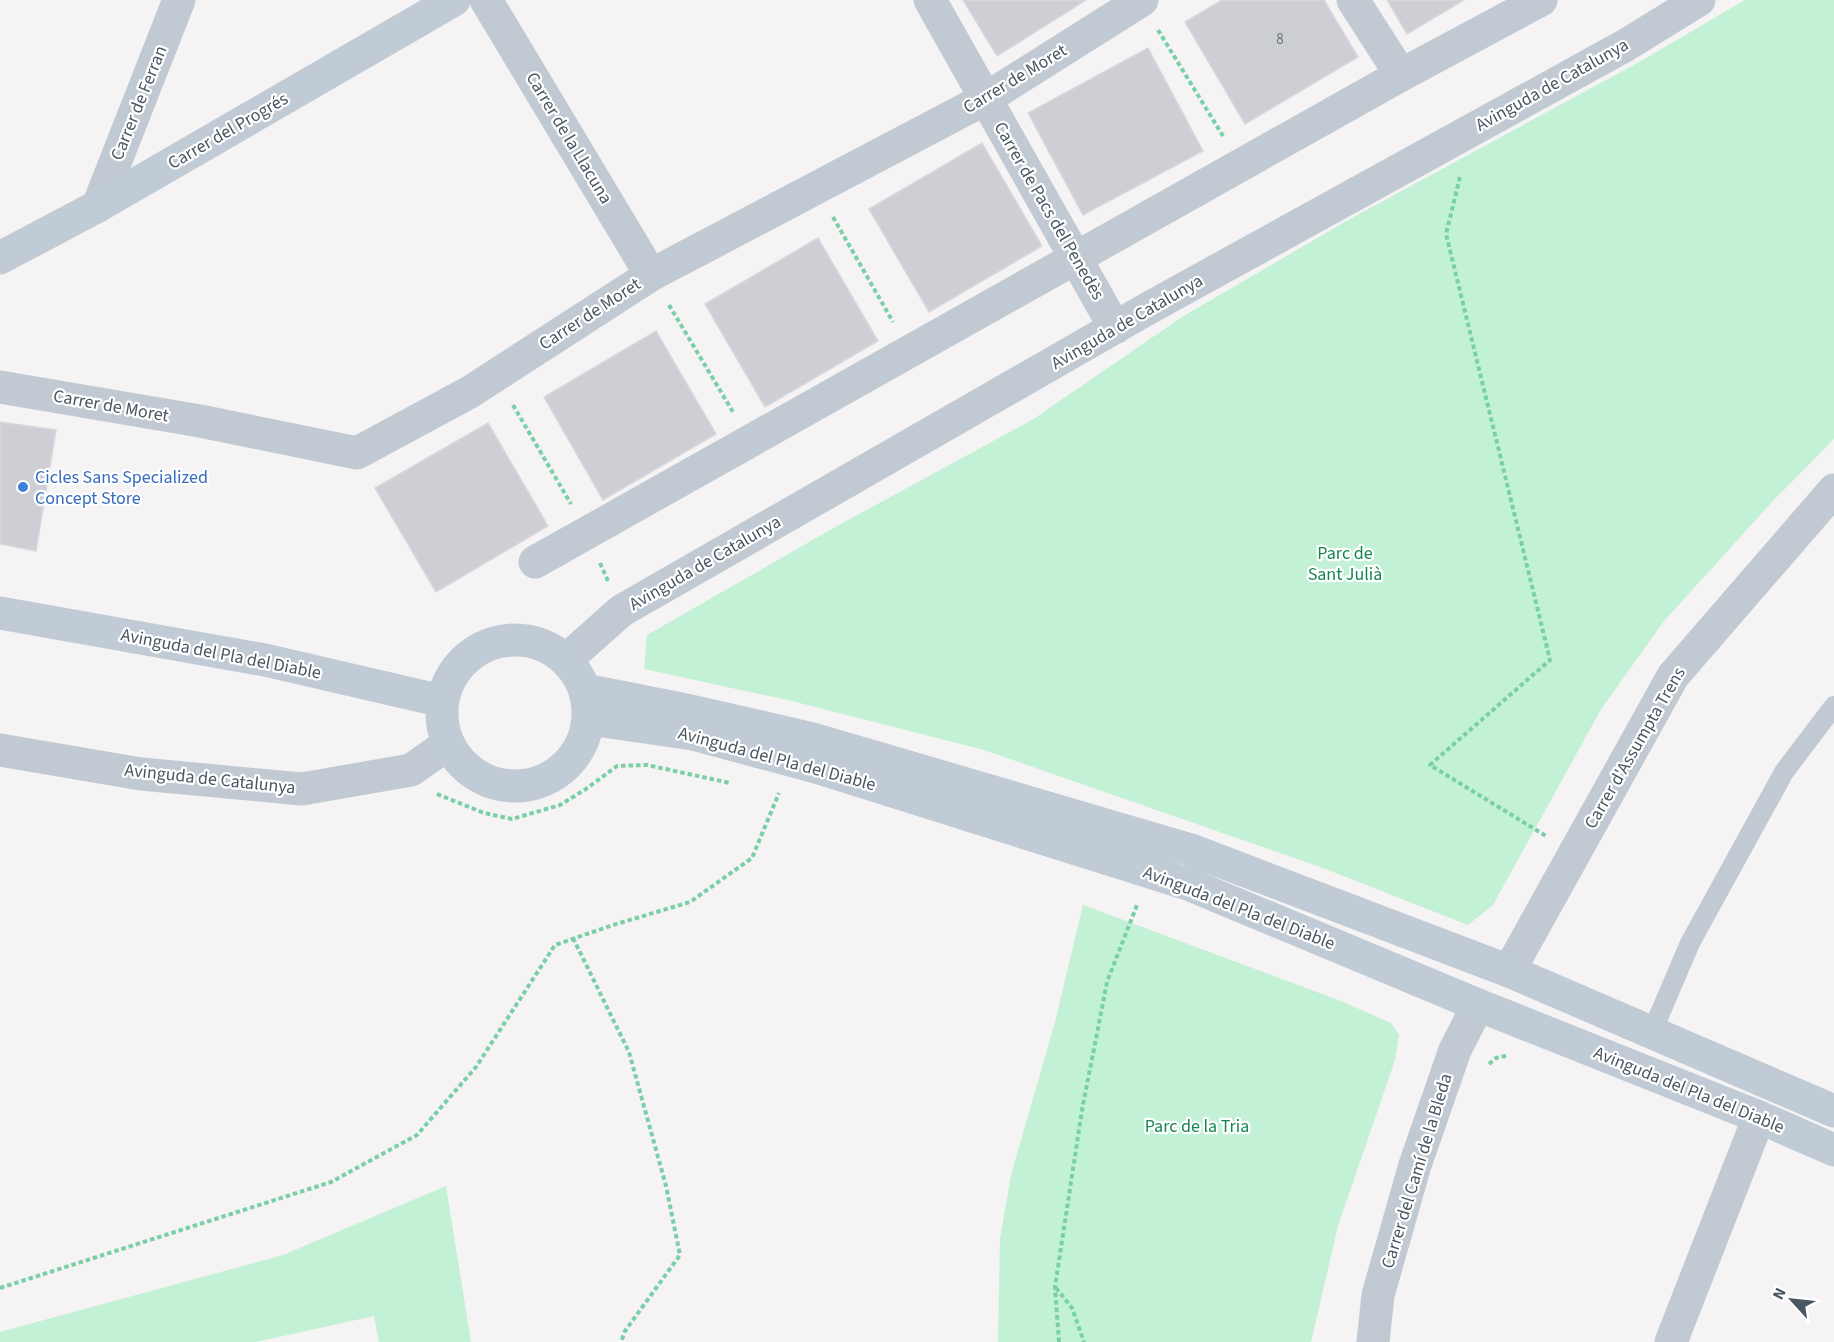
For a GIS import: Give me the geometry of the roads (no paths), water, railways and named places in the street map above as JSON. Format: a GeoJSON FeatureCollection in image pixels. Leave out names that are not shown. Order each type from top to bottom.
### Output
{"type":"FeatureCollection","features":[{"type":"Feature","properties":{"kind":"street","name":"Carrer de Ferran"},"geometry":{"type":"LineString","coordinates":[[98,206],[179,0]]}},
{"type":"Feature","properties":{"kind":"street","name":"Carrer del Progrés"},"geometry":{"type":"LineString","coordinates":[[0,258],[98,206],[454,0]]}},
{"type":"Feature","properties":{"kind":"street","name":"Carrer de la Llacuna"},"geometry":{"type":"LineString","coordinates":[[486,0],[651,275]]}},
{"type":"Feature","properties":{"kind":"street","name":"Carrer de Pacs del Penedès"},"geometry":{"type":"LineString","coordinates":[[930,0],[1115,328]]}},
{"type":"Feature","properties":{"kind":"street","name":"Carrer de Moret"},"geometry":{"type":"LineString","coordinates":[[0,387],[200,421],[357,453],[470,392],[651,275],[985,99],[1141,0]]}},
{"type":"Feature","properties":{"kind":"street"},"geometry":{"type":"LineString","coordinates":[[1353,0],[1401,75]]}},
{"type":"Feature","properties":{"kind":"street"},"geometry":{"type":"LineString","coordinates":[[535,562],[1401,75],[1541,0]]}},
{"type":"Feature","properties":{"kind":"street","name":"Avinguda de Catalunya"},"geometry":{"type":"LineString","coordinates":[[566,660],[621,611],[1115,328],[1626,45],[1699,0]]}},
{"type":"Feature","properties":{"kind":"street","name":"Carrer d'Assumpta Trens"},"geometry":{"type":"LineString","coordinates":[[1509,971],[1673,676],[1834,489]]}},
{"type":"Feature","properties":{"kind":"street","name":"Avinguda del Pla del Diable"},"geometry":{"type":"LineString","coordinates":[[0,613],[265,660],[442,701]]}},
{"type":"Feature","properties":{"kind":"street"},"geometry":{"type":"LineString","coordinates":[[503,640],[526,640],[548,647],[566,660],[578,674],[587,704],[583,742],[570,763],[551,778],[528,786],[503,786],[481,779],[461,764],[448,744],[442,723],[442,701],[450,680],[463,661],[482,647],[503,640]]}},
{"type":"Feature","properties":{"kind":"street","name":"Avinguda del Pla del Diable"},"geometry":{"type":"LineString","coordinates":[[587,704],[691,711],[813,740],[1191,850],[1509,971],[1834,1110]]}},
{"type":"Feature","properties":{"kind":"street","name":"Avinguda del Pla del Diable"},"geometry":{"type":"LineString","coordinates":[[587,704],[816,767],[1188,884],[1478,1005],[1759,1117],[1834,1150]]}},
{"type":"Feature","properties":{"kind":"street","name":"Avinguda de Catalunya"},"geometry":{"type":"LineString","coordinates":[[0,750],[141,774],[302,789],[411,770],[448,744]]}},
{"type":"Feature","properties":{"kind":"street","name":"Carrer del Camí de la Bleda"},"geometry":{"type":"LineString","coordinates":[[1373,1342],[1378,1295],[1415,1166],[1455,1050],[1478,1005]]}},
{"type":"Feature","properties":{"kind":"street"},"geometry":{"type":"LineString","coordinates":[[1671,1342],[1759,1117]]}},
{"type":"Feature","properties":{"kind":"lane"},"geometry":{"type":"LineString","coordinates":[[1652,1032],[1690,943],[1784,772],[1834,706]]}},
{"type":"Feature","properties":{"kind":"place","name":"Cicles Sans Specialized Concept Store"},"geometry":{"type":"Point","coordinates":[23,487]}},
{"type":"Feature","properties":{"kind":"park label","name":"Parc de Sant Julià"},"geometry":{"type":"Point","coordinates":[1345,563]}},
{"type":"Feature","properties":{"kind":"park label","name":"Parc de la Tria"},"geometry":{"type":"Point","coordinates":[1197,1126]}}]}
